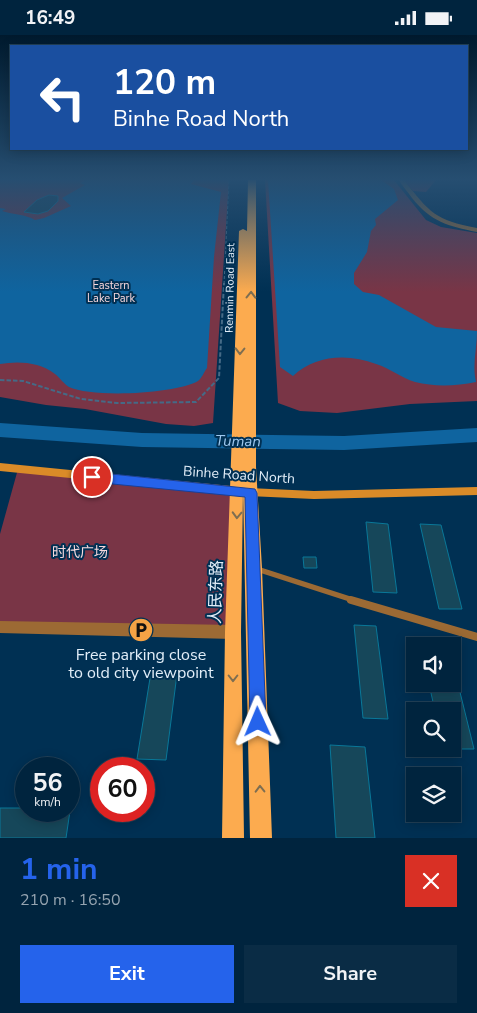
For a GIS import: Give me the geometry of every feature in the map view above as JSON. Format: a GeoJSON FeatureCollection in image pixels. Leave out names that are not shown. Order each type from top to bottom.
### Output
{"type":"FeatureCollection","features":[{"type":"Feature","properties":{"kind":"main road","name":"Renmin Road East"},"geometry":{"type":"LineString","coordinates":[[244,217],[245,397]]}},
{"type":"Feature","properties":{"kind":"main road","name":"Renmin Road East"},"geometry":{"type":"LineString","coordinates":[[245,397],[251,217]]}},
{"type":"Feature","properties":{"kind":"main road","name":"人民东路"},"geometry":{"type":"LineString","coordinates":[[233,838],[233,632],[244,492],[245,397]]}},
{"type":"Feature","properties":{"kind":"main road","name":"Binhe Road North"},"geometry":{"type":"LineString","coordinates":[[0,467],[244,492],[314,495],[477,491]]}},
{"type":"Feature","properties":{"kind":"main road","name":"人民东路"},"geometry":{"type":"LineString","coordinates":[[244,492],[254,568],[261,838]]}},
{"type":"Feature","properties":{"kind":"street"},"geometry":{"type":"LineString","coordinates":[[432,217],[447,224],[477,230]]}},
{"type":"Feature","properties":{"kind":"street"},"geometry":{"type":"LineString","coordinates":[[0,627],[233,632]]}},
{"type":"Feature","properties":{"kind":"lane"},"geometry":{"type":"LineString","coordinates":[[254,568],[352,600],[477,637]]}},
{"type":"Feature","properties":{"kind":"path"},"geometry":{"type":"LineString","coordinates":[[0,380],[23,381],[81,399],[117,403],[196,402],[219,378],[227,217]]}},
{"type":"Feature","properties":{"kind":"green space","name":"Eastern Lake Park"},"geometry":{"type":"Polygon","coordinates":[[[0,217],[227,217],[213,423],[194,426],[166,424],[85,409],[0,397],[0,217]]]}},
{"type":"Feature","properties":{"kind":"green space"},"geometry":{"type":"Polygon","coordinates":[[[267,217],[424,217],[441,227],[477,233],[477,401],[410,404],[337,413],[300,411],[278,403],[267,217]]]}},
{"type":"Feature","properties":{"kind":"green space","name":"时代广场"},"geometry":{"type":"Polygon","coordinates":[[[18,469],[238,492],[233,632],[0,627],[0,534],[18,469]]]}},
{"type":"Feature","properties":{"kind":"water","name":"Eastern Lake Park"},"geometry":{"type":"Polygon","coordinates":[[[0,217],[28,217],[35,220],[44,218],[218,217],[207,368],[198,381],[154,392],[96,393],[69,387],[49,370],[36,365],[22,363],[0,364],[0,217]]]}},
{"type":"Feature","properties":{"kind":"water"},"geometry":{"type":"Polygon","coordinates":[[[270,217],[377,217],[375,219],[376,225],[371,231],[367,252],[354,273],[354,284],[363,292],[379,295],[436,327],[477,331],[476,382],[446,385],[423,384],[365,360],[343,357],[322,360],[311,364],[293,376],[280,367],[270,217]]]}},
{"type":"Feature","properties":{"kind":"building"},"geometry":{"type":"Polygon","coordinates":[[[366,522],[388,524],[397,593],[373,592],[366,522]]]}},
{"type":"Feature","properties":{"kind":"building"},"geometry":{"type":"Polygon","coordinates":[[[420,524],[441,525],[462,609],[439,609],[420,524]]]}},
{"type":"Feature","properties":{"kind":"building"},"geometry":{"type":"Polygon","coordinates":[[[303,557],[316,557],[317,568],[304,568],[303,557]]]}},
{"type":"Feature","properties":{"kind":"building"},"geometry":{"type":"Polygon","coordinates":[[[354,625],[376,626],[388,719],[363,718],[354,625]]]}},
{"type":"Feature","properties":{"kind":"building"},"geometry":{"type":"Polygon","coordinates":[[[151,672],[177,674],[166,760],[155,760],[155,757],[137,757],[151,672]]]}},
{"type":"Feature","properties":{"kind":"building"},"geometry":{"type":"Polygon","coordinates":[[[431,692],[460,692],[474,749],[461,749],[461,702],[433,702],[431,692]]]}},
{"type":"Feature","properties":{"kind":"building"},"geometry":{"type":"Polygon","coordinates":[[[330,745],[365,747],[375,838],[336,838],[330,745]]]}},
{"type":"Feature","properties":{"kind":"building"},"geometry":{"type":"Polygon","coordinates":[[[0,808],[15,808],[15,822],[68,822],[66,838],[0,838],[0,808]]]}},
{"type":"Feature","properties":{"kind":"waterway","name":"Tuman"},"geometry":{"type":"LineString","coordinates":[[0,430],[142,440],[344,443],[477,435]]}},
{"type":"Feature","properties":{"kind":"place","name":"Free parking close to old city viewpoint"},"geometry":{"type":"Point","coordinates":[141,630]}},
{"type":"Feature","properties":{"kind":"route"},"geometry":{"type":"LineString","coordinates":[[92,477],[251,493],[258,722]]}}]}
